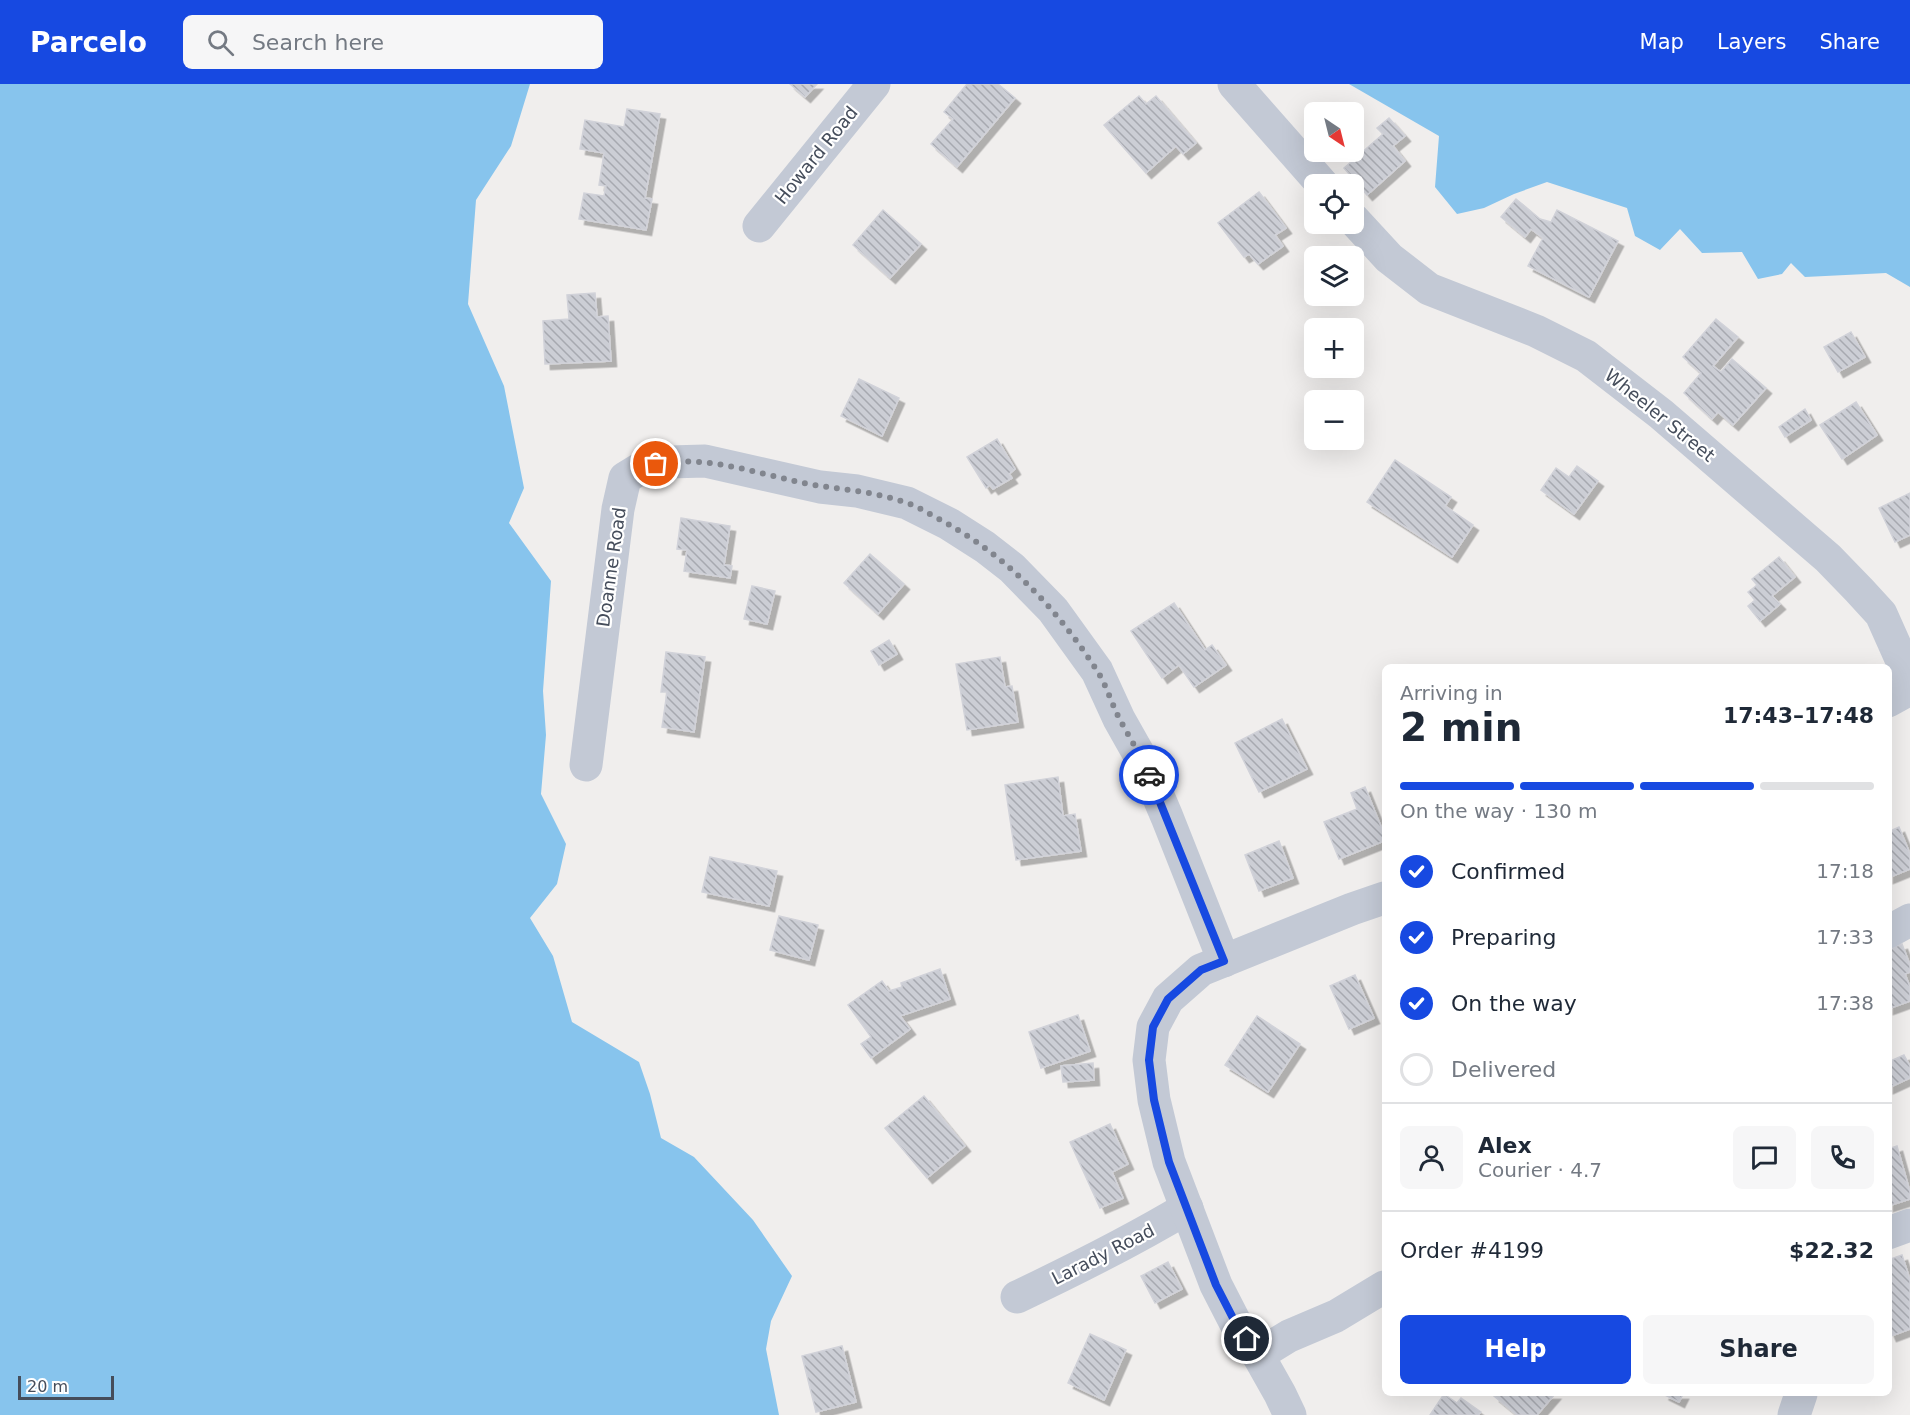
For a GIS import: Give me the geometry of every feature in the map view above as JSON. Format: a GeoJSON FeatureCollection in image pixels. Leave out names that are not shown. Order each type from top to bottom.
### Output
{"type":"FeatureCollection","features":[{"type":"Feature","properties":{"kind":"street","name":"Howard Road"},"geometry":{"type":"LineString","coordinates":[[759,226],[874,84]]}},
{"type":"Feature","properties":{"kind":"street"},"geometry":{"type":"LineString","coordinates":[[1234,84],[1313,174]]}},
{"type":"Feature","properties":{"kind":"street","name":"Wheeler Street"},"geometry":{"type":"LineString","coordinates":[[1364,231],[1389,258],[1429,289],[1536,331],[1587,356],[1661,414],[1828,558],[1859,590],[1881,614],[1910,679]]}},
{"type":"Feature","properties":{"kind":"street","name":"Doanne Road"},"geometry":{"type":"LineString","coordinates":[[586,765],[618,509],[625,478],[643,467],[669,462],[705,461],[820,487],[857,491],[907,503],[967,535],[1012,568],[1053,610],[1097,671],[1119,719],[1145,765],[1176,837],[1224,961]]}},
{"type":"Feature","properties":{"kind":"street"},"geometry":{"type":"LineString","coordinates":[[1892,699],[1910,689]]}},
{"type":"Feature","properties":{"kind":"street"},"geometry":{"type":"LineString","coordinates":[[1290,1415],[1258,1355],[1235,1322],[1216,1285],[1169,1162],[1154,1100],[1149,1060],[1153,1027],[1168,999],[1201,970],[1382,899]]}},
{"type":"Feature","properties":{"kind":"street"},"geometry":{"type":"LineString","coordinates":[[1892,930],[1910,920]]}},
{"type":"Feature","properties":{"kind":"street","name":"Larady Road"},"geometry":{"type":"LineString","coordinates":[[1017,1297],[1154,1228],[1187,1208]]}},
{"type":"Feature","properties":{"kind":"street"},"geometry":{"type":"LineString","coordinates":[[1892,1232],[1910,1226]]}},
{"type":"Feature","properties":{"kind":"street"},"geometry":{"type":"LineString","coordinates":[[1258,1355],[1289,1336],[1336,1316],[1382,1288]]}},
{"type":"Feature","properties":{"kind":"street"},"geometry":{"type":"LineString","coordinates":[[1794,1415],[1800,1396]]}},
{"type":"Feature","properties":{"kind":"water"},"geometry":{"type":"Polygon","coordinates":[[[0,84],[530,84],[511,146],[476,200],[468,304],[504,386],[524,488],[509,523],[551,581],[543,691],[546,735],[541,794],[566,844],[557,884],[530,918],[553,956],[572,1022],[639,1062],[661,1138],[694,1157],[753,1220],[792,1276],[771,1321],[766,1349],[779,1415],[0,1415],[0,84]]]}},
{"type":"Feature","properties":{"kind":"water"},"geometry":{"type":"Polygon","coordinates":[[[1349,84],[1910,84],[1910,287],[1886,273],[1805,277],[1791,263],[1782,274],[1758,279],[1742,252],[1702,253],[1680,229],[1660,250],[1635,236],[1627,208],[1547,182],[1484,208],[1457,214],[1435,187],[1439,136],[1349,84]]]}},
{"type":"Feature","properties":{"kind":"building"},"geometry":{"type":"Polygon","coordinates":[[[790,84],[817,84],[805,97],[790,84]]]}},
{"type":"Feature","properties":{"kind":"building"},"geometry":{"type":"Polygon","coordinates":[[[967,84],[998,84],[1015,98],[957,167],[931,144],[953,119],[944,112],[967,84]]]}},
{"type":"Feature","properties":{"kind":"building"},"geometry":{"type":"Polygon","coordinates":[[[1139,96],[1146,104],[1156,96],[1196,143],[1183,154],[1176,146],[1146,173],[1104,125],[1139,96]]]}},
{"type":"Feature","properties":{"kind":"building"},"geometry":{"type":"Polygon","coordinates":[[[627,109],[660,114],[645,198],[652,199],[646,230],[579,219],[584,193],[604,196],[606,186],[599,185],[604,153],[580,149],[585,120],[624,127],[627,109]]]}},
{"type":"Feature","properties":{"kind":"building"},"geometry":{"type":"Polygon","coordinates":[[[1389,118],[1405,136],[1393,146],[1405,161],[1367,195],[1364,191],[1364,174],[1349,174],[1344,168],[1351,162],[1364,162],[1364,151],[1383,134],[1377,128],[1389,118]]]}},
{"type":"Feature","properties":{"kind":"building"},"geometry":{"type":"Polygon","coordinates":[[[1259,192],[1286,228],[1275,235],[1283,246],[1258,264],[1249,254],[1244,257],[1218,223],[1259,192]]]}},
{"type":"Feature","properties":{"kind":"building"},"geometry":{"type":"Polygon","coordinates":[[[1516,199],[1540,219],[1551,222],[1557,210],[1618,241],[1589,297],[1528,266],[1543,238],[1531,229],[1525,237],[1501,217],[1516,199]]]}},
{"type":"Feature","properties":{"kind":"building"},"geometry":{"type":"Polygon","coordinates":[[[883,210],[921,244],[890,278],[853,245],[883,210]]]}},
{"type":"Feature","properties":{"kind":"building"},"geometry":{"type":"Polygon","coordinates":[[[595,293],[597,317],[608,316],[611,361],[545,364],[543,321],[569,319],[567,295],[595,293]]]}},
{"type":"Feature","properties":{"kind":"building"},"geometry":{"type":"Polygon","coordinates":[[[1716,319],[1738,337],[1713,366],[1721,372],[1732,359],[1766,388],[1733,425],[1718,412],[1712,419],[1684,393],[1701,373],[1683,357],[1716,319]]]}},
{"type":"Feature","properties":{"kind":"building"},"geometry":{"type":"Polygon","coordinates":[[[1851,332],[1865,357],[1838,372],[1824,347],[1851,332]]]}},
{"type":"Feature","properties":{"kind":"building"},"geometry":{"type":"Polygon","coordinates":[[[859,379],[899,398],[882,436],[841,416],[859,379]]]}},
{"type":"Feature","properties":{"kind":"building"},"geometry":{"type":"Polygon","coordinates":[[[1856,402],[1877,435],[1842,459],[1820,425],[1856,402]]]}},
{"type":"Feature","properties":{"kind":"building"},"geometry":{"type":"Polygon","coordinates":[[[1805,409],[1811,420],[1785,437],[1779,427],[1805,409]]]}},
{"type":"Feature","properties":{"kind":"building"},"geometry":{"type":"Polygon","coordinates":[[[997,439],[1015,469],[1009,474],[1012,478],[993,489],[990,485],[986,488],[967,457],[997,439]]]}},
{"type":"Feature","properties":{"kind":"building"},"geometry":{"type":"Polygon","coordinates":[[[1395,460],[1451,497],[1445,506],[1473,525],[1452,557],[1367,502],[1395,460]]]}},
{"type":"Feature","properties":{"kind":"building"},"geometry":{"type":"Polygon","coordinates":[[[1577,466],[1598,481],[1574,514],[1541,490],[1556,468],[1569,477],[1577,466]]]}},
{"type":"Feature","properties":{"kind":"building"},"geometry":{"type":"Polygon","coordinates":[[[1910,493],[1910,535],[1895,542],[1879,508],[1910,493]]]}},
{"type":"Feature","properties":{"kind":"building"},"geometry":{"type":"Polygon","coordinates":[[[681,518],[730,526],[724,565],[732,566],[730,578],[684,571],[687,550],[677,549],[681,518]]]}},
{"type":"Feature","properties":{"kind":"building"},"geometry":{"type":"Polygon","coordinates":[[[870,554],[904,584],[878,614],[844,583],[870,554]]]}},
{"type":"Feature","properties":{"kind":"building"},"geometry":{"type":"Polygon","coordinates":[[[1779,557],[1795,577],[1772,596],[1780,604],[1760,621],[1748,606],[1755,600],[1748,592],[1757,585],[1752,579],[1779,557]]]}},
{"type":"Feature","properties":{"kind":"building"},"geometry":{"type":"Polygon","coordinates":[[[752,586],[775,591],[767,624],[744,619],[752,586]]]}},
{"type":"Feature","properties":{"kind":"building"},"geometry":{"type":"Polygon","coordinates":[[[1174,603],[1205,650],[1212,645],[1226,665],[1194,687],[1179,665],[1162,678],[1131,631],[1174,603]]]}},
{"type":"Feature","properties":{"kind":"building"},"geometry":{"type":"Polygon","coordinates":[[[889,640],[897,654],[879,665],[871,651],[889,640]]]}},
{"type":"Feature","properties":{"kind":"building"},"geometry":{"type":"Polygon","coordinates":[[[666,652],[705,657],[694,732],[662,727],[667,692],[661,692],[666,652]]]}},
{"type":"Feature","properties":{"kind":"building"},"geometry":{"type":"Polygon","coordinates":[[[1000,657],[1005,687],[1012,686],[1018,722],[967,730],[956,664],[1000,657]]]}},
{"type":"Feature","properties":{"kind":"building"},"geometry":{"type":"Polygon","coordinates":[[[1282,719],[1307,769],[1259,792],[1235,743],[1282,719]]]}},
{"type":"Feature","properties":{"kind":"building"},"geometry":{"type":"Polygon","coordinates":[[[1058,777],[1063,816],[1075,814],[1081,851],[1016,860],[1005,785],[1058,777]]]}},
{"type":"Feature","properties":{"kind":"building"},"geometry":{"type":"Polygon","coordinates":[[[1365,787],[1382,829],[1382,842],[1339,859],[1324,822],[1357,809],[1351,793],[1365,787]]]}},
{"type":"Feature","properties":{"kind":"building"},"geometry":{"type":"Polygon","coordinates":[[[1899,827],[1910,854],[1910,869],[1892,876],[1892,830],[1899,827]]]}},
{"type":"Feature","properties":{"kind":"building"},"geometry":{"type":"Polygon","coordinates":[[[1279,841],[1293,878],[1259,891],[1245,855],[1279,841]]]}},
{"type":"Feature","properties":{"kind":"building"},"geometry":{"type":"Polygon","coordinates":[[[710,857],[777,871],[769,906],[702,892],[710,857]]]}},
{"type":"Feature","properties":{"kind":"building"},"geometry":{"type":"Polygon","coordinates":[[[779,916],[818,925],[809,960],[770,950],[779,916]]]}},
{"type":"Feature","properties":{"kind":"building"},"geometry":{"type":"Polygon","coordinates":[[[1902,944],[1910,965],[1910,972],[1905,974],[1910,987],[1910,1001],[1892,1008],[1892,948],[1902,944]]]}},
{"type":"Feature","properties":{"kind":"building"},"geometry":{"type":"Polygon","coordinates":[[[940,969],[950,999],[900,1016],[910,1029],[871,1058],[861,1044],[871,1037],[848,1005],[882,981],[889,991],[902,987],[901,983],[940,969]]]}},
{"type":"Feature","properties":{"kind":"building"},"geometry":{"type":"Polygon","coordinates":[[[1355,975],[1374,1018],[1349,1029],[1330,986],[1355,975]]]}},
{"type":"Feature","properties":{"kind":"building"},"geometry":{"type":"Polygon","coordinates":[[[1078,1015],[1090,1051],[1041,1068],[1029,1032],[1078,1015]]]}},
{"type":"Feature","properties":{"kind":"building"},"geometry":{"type":"Polygon","coordinates":[[[1257,1016],[1300,1044],[1268,1092],[1225,1065],[1257,1016]]]}},
{"type":"Feature","properties":{"kind":"building"},"geometry":{"type":"Polygon","coordinates":[[[1904,1055],[1910,1066],[1910,1078],[1892,1086],[1892,1060],[1904,1055]]]}},
{"type":"Feature","properties":{"kind":"building"},"geometry":{"type":"Polygon","coordinates":[[[1093,1063],[1094,1080],[1063,1082],[1061,1066],[1093,1063]]]}},
{"type":"Feature","properties":{"kind":"building"},"geometry":{"type":"Polygon","coordinates":[[[924,1096],[965,1146],[927,1178],[885,1128],[924,1096]]]}},
{"type":"Feature","properties":{"kind":"building"},"geometry":{"type":"Polygon","coordinates":[[[1110,1124],[1128,1164],[1112,1172],[1123,1198],[1100,1208],[1070,1142],[1110,1124]]]}},
{"type":"Feature","properties":{"kind":"building"},"geometry":{"type":"Polygon","coordinates":[[[1897,1146],[1910,1199],[1892,1205],[1892,1148],[1897,1146]]]}},
{"type":"Feature","properties":{"kind":"building"},"geometry":{"type":"Polygon","coordinates":[[[1902,1255],[1910,1280],[1910,1329],[1892,1336],[1892,1259],[1902,1255]]]}},
{"type":"Feature","properties":{"kind":"building"},"geometry":{"type":"Polygon","coordinates":[[[1168,1262],[1182,1289],[1155,1303],[1141,1276],[1168,1262]]]}},
{"type":"Feature","properties":{"kind":"building"},"geometry":{"type":"Polygon","coordinates":[[[1090,1334],[1126,1350],[1104,1400],[1068,1383],[1090,1334]]]}},
{"type":"Feature","properties":{"kind":"building"},"geometry":{"type":"Polygon","coordinates":[[[842,1346],[856,1402],[816,1412],[802,1356],[842,1346]]]}},
{"type":"Feature","properties":{"kind":"building"},"geometry":{"type":"Polygon","coordinates":[[[1443,1396],[1447,1396],[1457,1403],[1461,1398],[1481,1412],[1478,1415],[1430,1415],[1443,1396]]]}},
{"type":"Feature","properties":{"kind":"building"},"geometry":{"type":"Polygon","coordinates":[[[1494,1396],[1553,1396],[1537,1415],[1517,1415],[1494,1396]]]}},
{"type":"Feature","properties":{"kind":"building"},"geometry":{"type":"Polygon","coordinates":[[[1667,1396],[1682,1396],[1679,1402],[1667,1396]]]}},
{"type":"Feature","properties":{"kind":"way so far"},"geometry":{"type":"LineString","coordinates":[[656,464],[705,461],[820,487],[857,491],[907,503],[967,535],[1012,568],[1053,610],[1097,671],[1149,775]]}},
{"type":"Feature","properties":{"kind":"route"},"geometry":{"type":"LineString","coordinates":[[1149,775],[1176,837],[1224,961],[1201,970],[1168,999],[1153,1027],[1149,1060],[1154,1100],[1169,1162],[1216,1285],[1235,1322],[1247,1339]]}}]}
